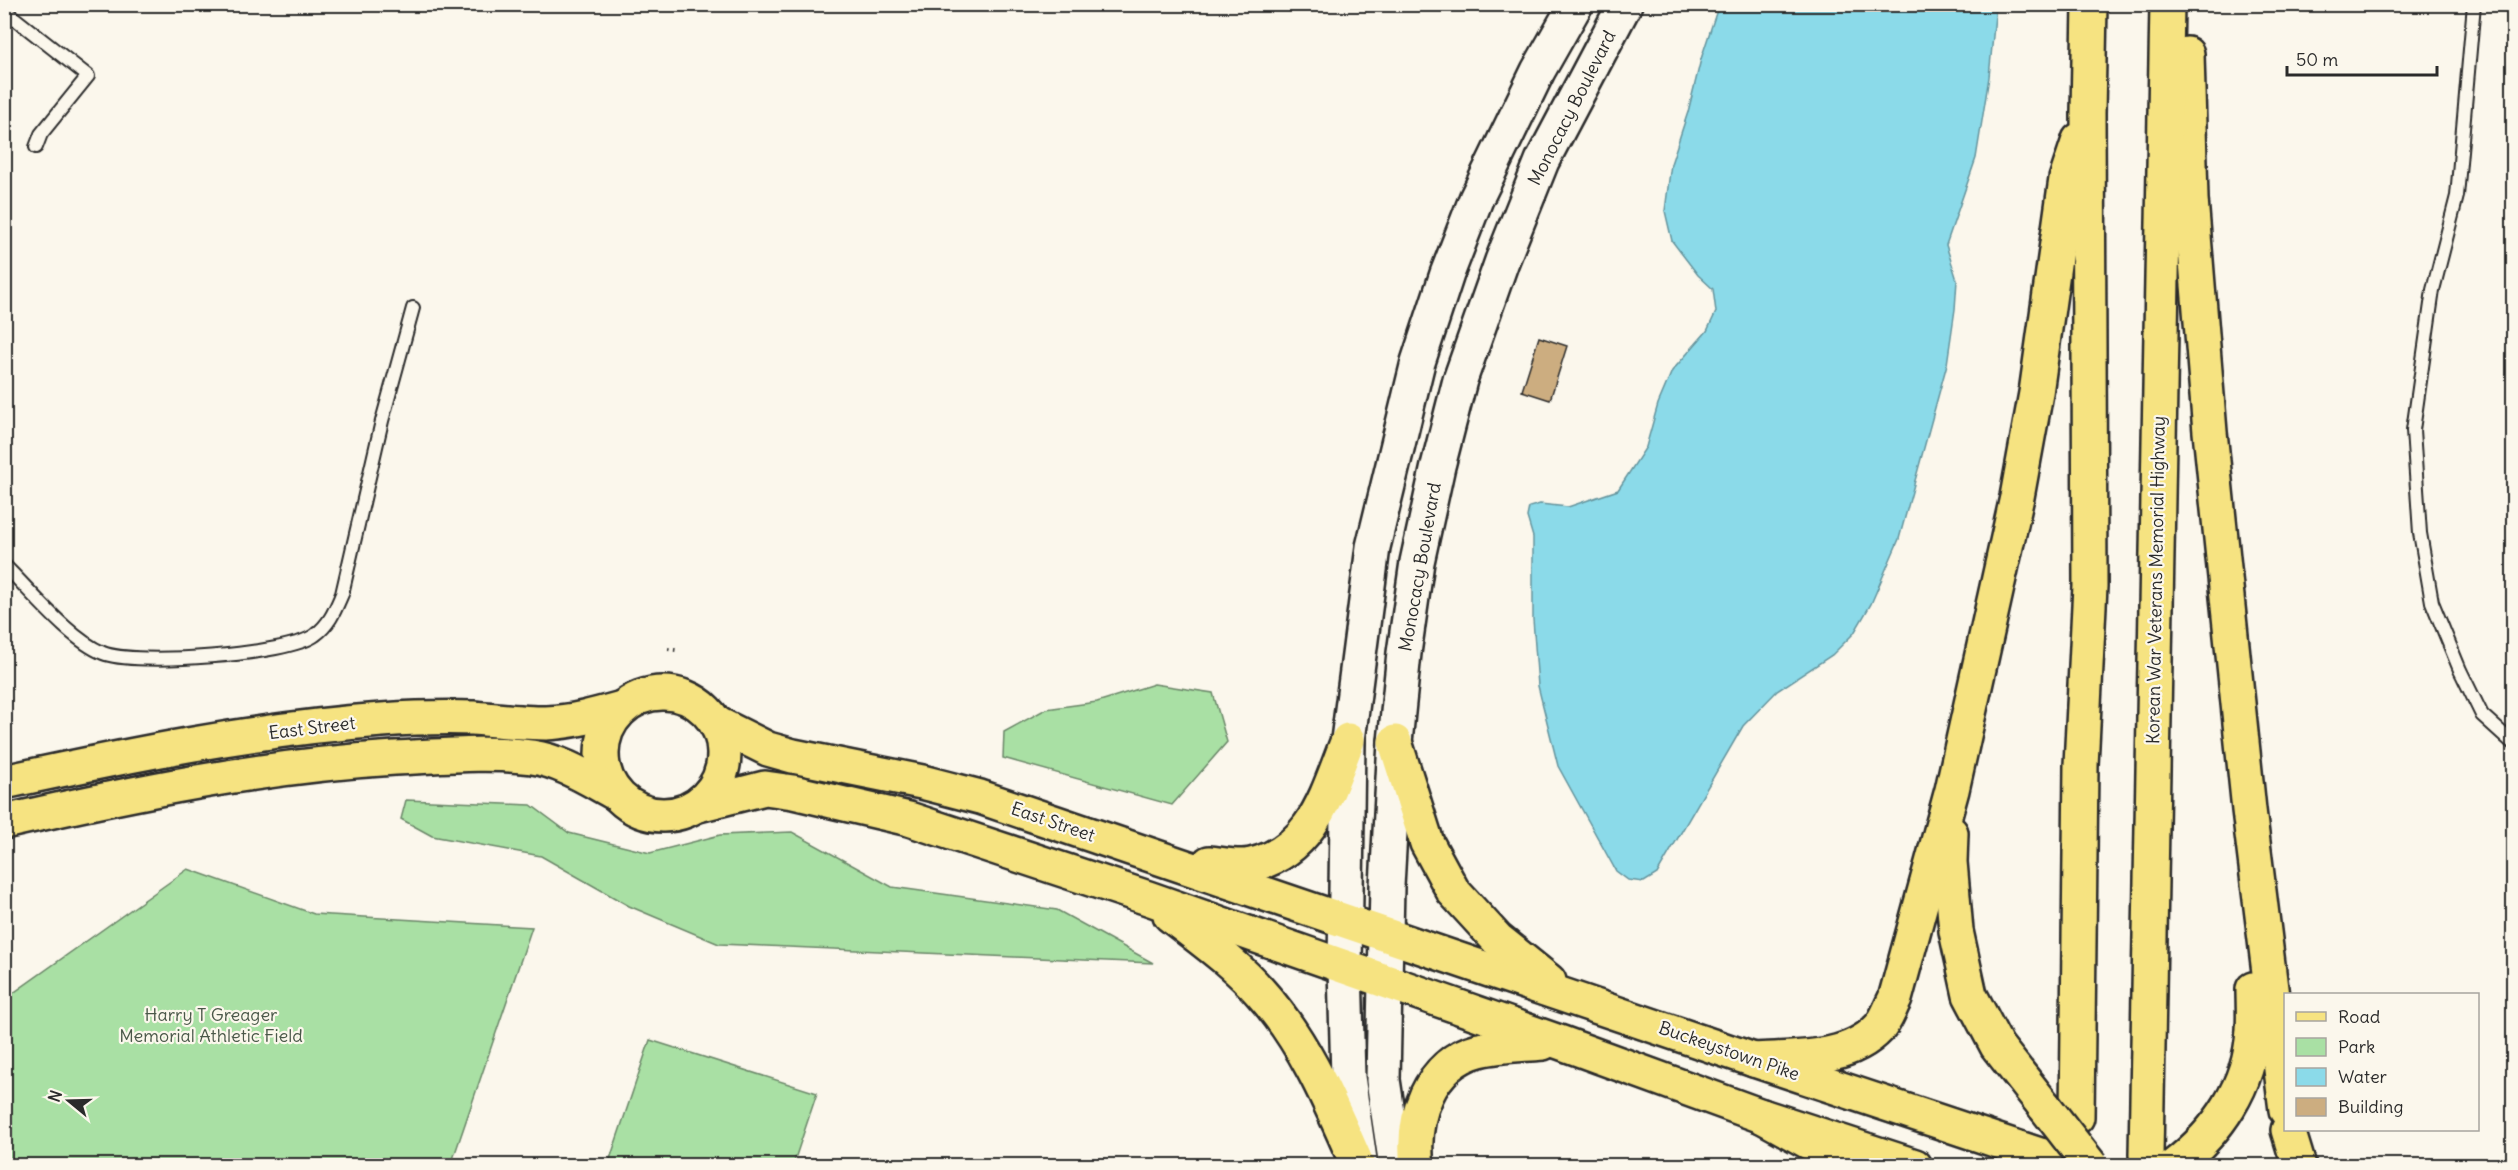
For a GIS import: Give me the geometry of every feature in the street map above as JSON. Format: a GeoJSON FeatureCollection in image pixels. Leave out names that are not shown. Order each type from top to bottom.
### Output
{"type":"FeatureCollection","features":[{"type":"Feature","properties":{"kind":"main road"},"geometry":{"type":"LineString","coordinates":[[1360,1166],[1348,1077],[1345,968],[1348,740],[1373,547],[1418,362],[1447,274],[1476,199],[1538,71],[1576,4]]}},
{"type":"Feature","properties":{"kind":"main road","name":"Monocacy Boulevard"},"geometry":{"type":"LineString","coordinates":[[1396,1166],[1383,1080],[1387,886],[1395,742],[1404,653],[1417,562],[1460,380],[1502,261],[1542,161],[1624,4]]}},
{"type":"Feature","properties":{"kind":"main road"},"geometry":{"type":"LineString","coordinates":[[2077,1117],[2082,765],[2090,586],[2088,113],[2090,4]]}},
{"type":"Feature","properties":{"kind":"main road","name":"Korean War Veterans Memorial Highway"},"geometry":{"type":"LineString","coordinates":[[2167,4],[2170,1158]]}},
{"type":"Feature","properties":{"kind":"main road"},"geometry":{"type":"LineString","coordinates":[[2186,4],[2191,199],[2210,432],[2249,810],[2284,1094]]}},
{"type":"Feature","properties":{"kind":"main road"},"geometry":{"type":"LineString","coordinates":[[1754,1060],[1826,1054],[1859,1045],[1881,1026],[1895,999],[1952,790],[2017,497],[2036,393],[2066,179],[2088,113]]}},
{"type":"Feature","properties":{"kind":"main road"},"geometry":{"type":"LineString","coordinates":[[698,805],[715,786],[724,761],[723,741],[716,723],[702,706],[679,694],[656,693],[636,698],[622,708],[606,731],[601,755],[604,773],[615,793],[628,805],[641,812],[657,816],[678,814],[698,805],[765,788],[793,792],[909,819],[1148,898],[1562,1042],[1762,1116],[1915,1166]]}},
{"type":"Feature","properties":{"kind":"main road","name":"East Street"},"geometry":{"type":"LineString","coordinates":[[4,782],[158,751],[238,737],[323,726],[384,720],[469,718],[546,723],[582,719],[622,708]]}},
{"type":"Feature","properties":{"kind":"main road","name":"East Street"},"geometry":{"type":"LineString","coordinates":[[716,723],[768,749],[922,782],[980,797],[1387,934]]}},
{"type":"Feature","properties":{"kind":"main road"},"geometry":{"type":"LineString","coordinates":[[1164,859],[1249,866],[1292,846],[1314,821],[1348,740]]}},
{"type":"Feature","properties":{"kind":"main road"},"geometry":{"type":"LineString","coordinates":[[1395,742],[1427,843],[1453,891],[1497,939],[1566,996]]}},
{"type":"Feature","properties":{"kind":"main road","name":"East Street"},"geometry":{"type":"LineString","coordinates":[[4,822],[120,796],[243,773],[322,763],[464,754],[533,757],[575,771],[615,793]]}},
{"type":"Feature","properties":{"kind":"main road"},"geometry":{"type":"LineString","coordinates":[[1952,790],[1950,862],[1956,932],[1970,995],[1997,1046],[2091,1166]]}},
{"type":"Feature","properties":{"kind":"main road"},"geometry":{"type":"LineString","coordinates":[[2170,1158],[2210,1134],[2226,1113],[2239,1089],[2248,1061],[2253,1031],[2249,810]]}},
{"type":"Feature","properties":{"kind":"main road"},"geometry":{"type":"LineString","coordinates":[[1148,898],[1219,953],[1261,993],[1294,1036],[1318,1078],[1360,1166]]}},
{"type":"Feature","properties":{"kind":"main road","name":"Buckeystown Pike"},"geometry":{"type":"LineString","coordinates":[[1387,934],[2057,1162]]}},
{"type":"Feature","properties":{"kind":"main road"},"geometry":{"type":"LineString","coordinates":[[1417,1166],[1418,1118],[1425,1096],[1439,1074],[1455,1061],[1476,1051],[1501,1046],[1562,1042]]}},
{"type":"Feature","properties":{"kind":"main road"},"geometry":{"type":"LineString","coordinates":[[1762,1116],[1852,1166]]}},
{"type":"Feature","properties":{"kind":"main road"},"geometry":{"type":"LineString","coordinates":[[2288,1131],[2299,1166]]}},
{"type":"Feature","properties":{"kind":"lane"},"geometry":{"type":"LineString","coordinates":[[2474,4],[2457,196],[2433,290],[2413,430],[2420,533],[2432,602],[2460,670],[2482,715],[2514,744]]}},
{"type":"Feature","properties":{"kind":"lane"},"geometry":{"type":"LineString","coordinates":[[4,10],[88,76],[41,134],[36,147]]}},
{"type":"Feature","properties":{"kind":"lane"},"geometry":{"type":"LineString","coordinates":[[4,564],[70,631],[102,653],[127,660],[170,660],[277,650],[314,636],[332,619],[342,594],[382,421],[413,308]]}},
{"type":"Feature","properties":{"kind":"path"},"geometry":{"type":"LineString","coordinates":[[668,649],[675,650]]}},
{"type":"Feature","properties":{"kind":"green space"},"geometry":{"type":"Polygon","coordinates":[[[1154,684],[1213,693],[1227,742],[1172,805],[1003,758],[1004,732],[1046,709],[1097,702],[1154,684]]]}},
{"type":"Feature","properties":{"kind":"green space"},"geometry":{"type":"Polygon","coordinates":[[[406,800],[531,805],[569,833],[650,853],[720,835],[792,832],[892,887],[1057,910],[1153,963],[719,944],[629,906],[541,856],[432,836],[401,819],[406,800]]]}},
{"type":"Feature","properties":{"kind":"green space","name":"Harry T Greager Memorial Athletic Field"},"geometry":{"type":"Polygon","coordinates":[[[188,869],[314,914],[532,927],[451,1165],[5,1165],[5,999],[188,869]]]}},
{"type":"Feature","properties":{"kind":"green space"},"geometry":{"type":"Polygon","coordinates":[[[650,1040],[817,1093],[793,1165],[608,1165],[650,1040]]]}},
{"type":"Feature","properties":{"kind":"water"},"geometry":{"type":"Polygon","coordinates":[[[1722,5],[1996,5],[1989,77],[1976,158],[1946,245],[1957,280],[1947,364],[1899,539],[1871,604],[1854,633],[1832,655],[1777,691],[1743,726],[1657,874],[1644,882],[1628,880],[1616,871],[1558,766],[1538,686],[1533,619],[1533,537],[1527,517],[1529,507],[1540,504],[1568,507],[1618,490],[1646,447],[1658,404],[1672,371],[1707,331],[1716,312],[1713,289],[1698,275],[1672,241],[1665,211],[1671,164],[1688,112],[1701,59],[1716,13],[1722,5]]]}},
{"type":"Feature","properties":{"kind":"building"},"geometry":{"type":"Polygon","coordinates":[[[1539,337],[1567,346],[1550,400],[1522,391],[1539,337]]]}}]}
